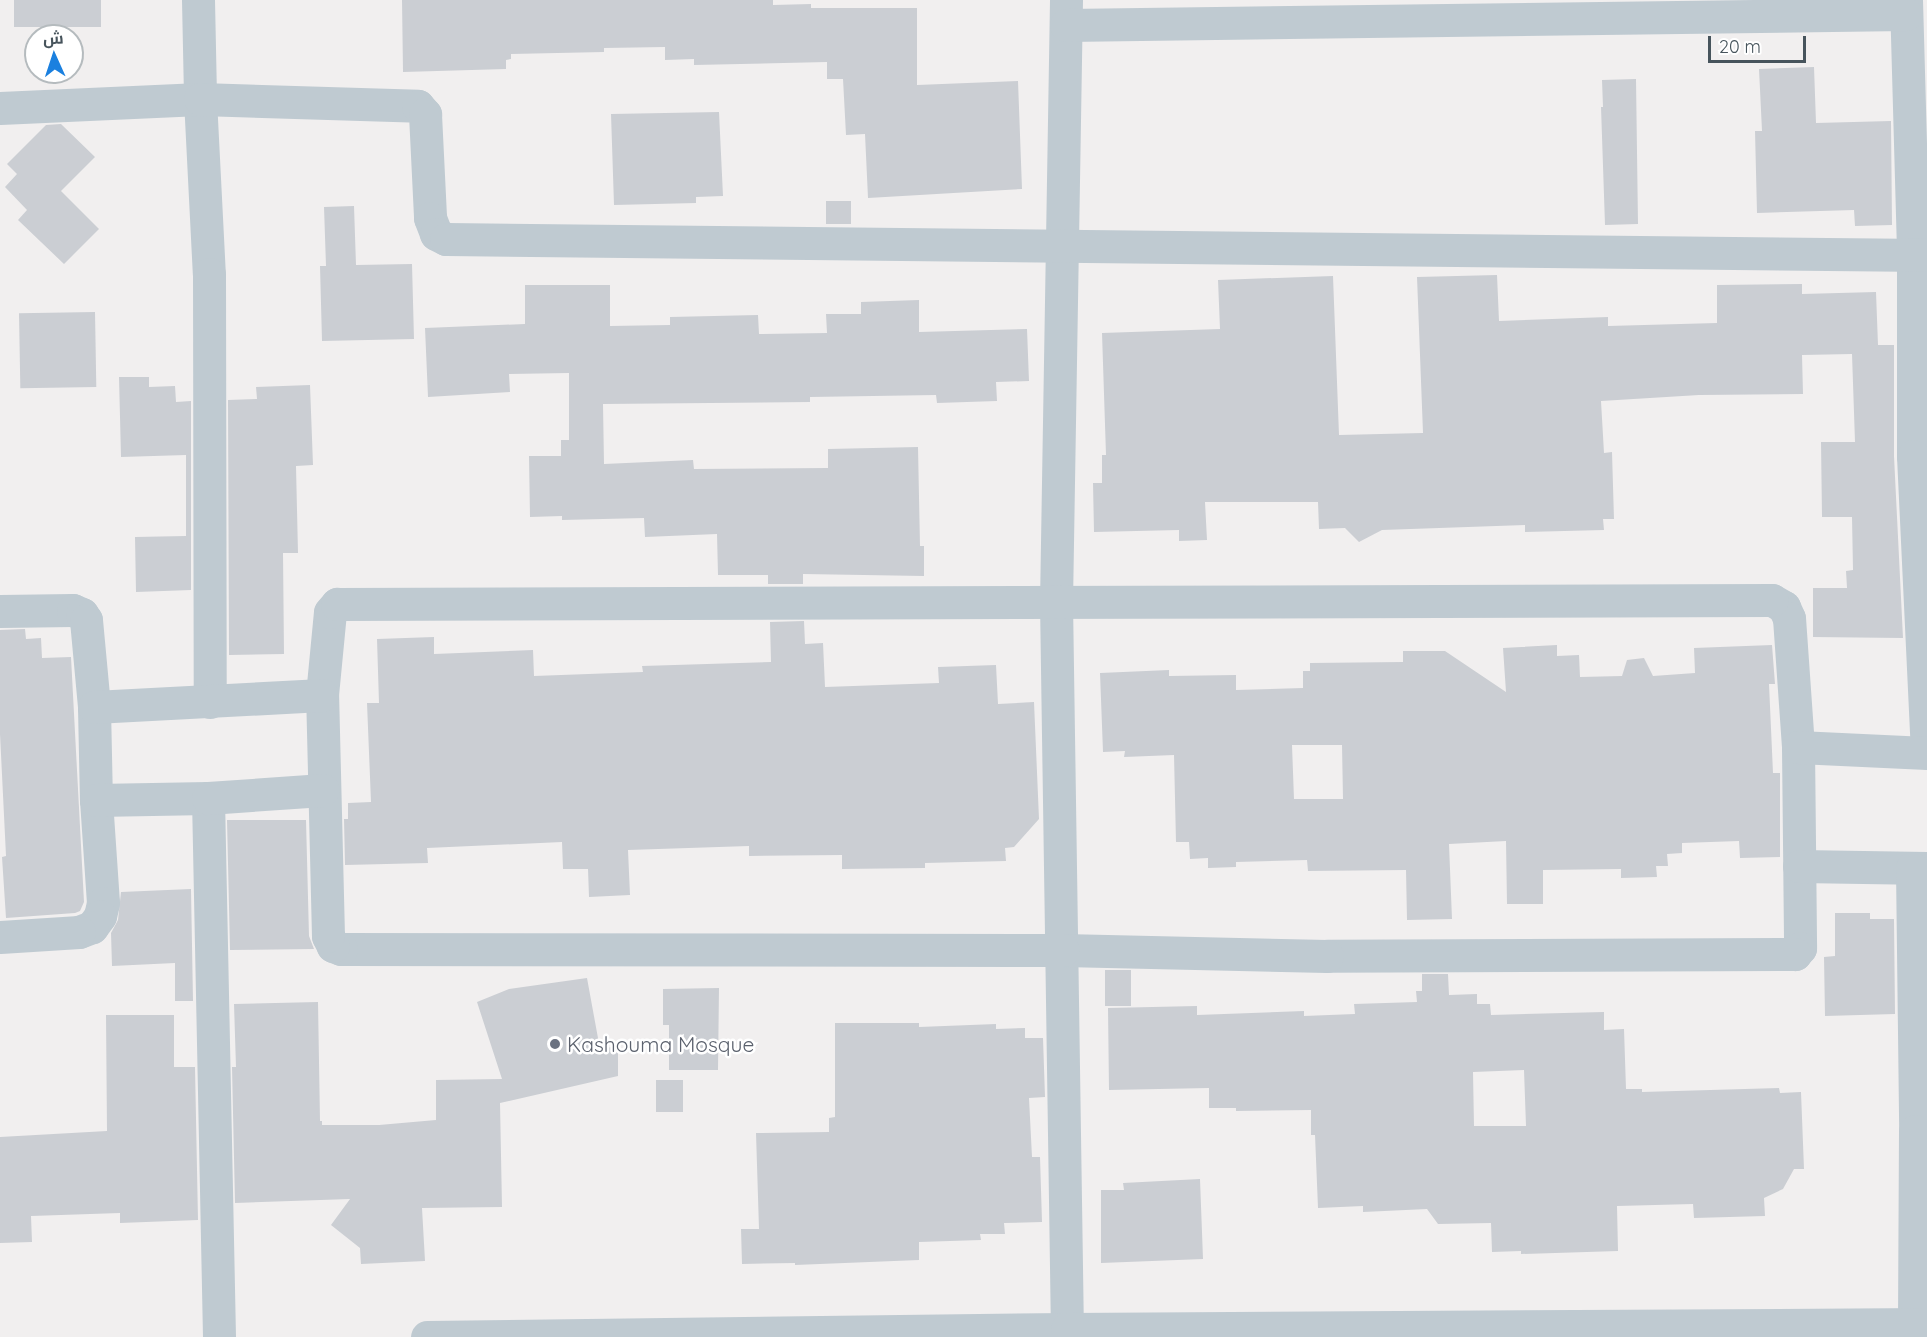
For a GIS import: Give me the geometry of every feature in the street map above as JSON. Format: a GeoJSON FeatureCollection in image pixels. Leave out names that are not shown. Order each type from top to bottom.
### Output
{"type":"FeatureCollection","features":[{"type":"Feature","properties":{"kind":"street"},"geometry":{"type":"LineString","coordinates":[[198,0],[200,99],[210,298],[210,702]]}},
{"type":"Feature","properties":{"kind":"street"},"geometry":{"type":"LineString","coordinates":[[1067,1333],[1056,601],[1066,13],[1906,7],[1920,254],[1913,456],[1927,753],[1798,747]]}},
{"type":"Feature","properties":{"kind":"street"},"geometry":{"type":"LineString","coordinates":[[0,108],[200,99],[418,106],[425,114],[430,218],[436,234],[446,239],[1920,254]]}},
{"type":"Feature","properties":{"kind":"street"},"geometry":{"type":"LineString","coordinates":[[1772,600],[1784,607],[1789,618],[1798,747],[1800,948],[1795,954],[1327,956],[1063,950],[342,949],[333,946],[328,936],[322,695],[330,612],[337,604],[343,603],[1772,600]]}},
{"type":"Feature","properties":{"kind":"street"},"geometry":{"type":"LineString","coordinates":[[0,611],[66,609],[82,614],[88,632],[103,903],[100,916],[92,927],[67,935],[0,937]]}},
{"type":"Feature","properties":{"kind":"street"},"geometry":{"type":"LineString","coordinates":[[93,707],[322,695]]}},
{"type":"Feature","properties":{"kind":"street"},"geometry":{"type":"LineString","coordinates":[[96,800],[208,798],[323,790]]}},
{"type":"Feature","properties":{"kind":"street"},"geometry":{"type":"LineString","coordinates":[[208,798],[219,1337]]}},
{"type":"Feature","properties":{"kind":"street"},"geometry":{"type":"LineString","coordinates":[[427,1337],[1918,1328],[1916,1142],[1919,868],[1799,866]]}},
{"type":"Feature","properties":{"kind":"building"},"geometry":{"type":"Polygon","coordinates":[[[14,0],[101,0],[101,27],[84,27],[84,24],[24,24],[24,27],[14,27],[14,0]]]}},
{"type":"Feature","properties":{"kind":"building"},"geometry":{"type":"Polygon","coordinates":[[[402,0],[773,0],[773,5],[811,4],[811,8],[917,8],[917,85],[1018,81],[1022,189],[868,198],[865,134],[846,135],[843,79],[827,79],[827,62],[694,65],[694,59],[665,60],[665,47],[604,48],[604,52],[511,54],[511,59],[506,60],[506,69],[403,72],[402,0]]]}},
{"type":"Feature","properties":{"kind":"building"},"geometry":{"type":"Polygon","coordinates":[[[1814,67],[1816,123],[1891,121],[1892,225],[1855,226],[1854,210],[1757,213],[1755,131],[1762,131],[1759,69],[1814,67]]]}},
{"type":"Feature","properties":{"kind":"building"},"geometry":{"type":"Polygon","coordinates":[[[1636,79],[1638,224],[1605,225],[1602,80],[1636,79]]]}},
{"type":"Feature","properties":{"kind":"building"},"geometry":{"type":"Polygon","coordinates":[[[719,112],[723,196],[696,197],[696,203],[614,205],[611,114],[719,112]]]}},
{"type":"Feature","properties":{"kind":"building"},"geometry":{"type":"Polygon","coordinates":[[[61,124],[95,157],[61,191],[99,229],[64,264],[18,220],[27,210],[5,187],[17,174],[7,164],[46,125],[61,124]]]}},
{"type":"Feature","properties":{"kind":"building"},"geometry":{"type":"Polygon","coordinates":[[[826,201],[851,201],[851,224],[826,224],[826,201]]]}},
{"type":"Feature","properties":{"kind":"building"},"geometry":{"type":"Polygon","coordinates":[[[354,206],[356,265],[412,264],[414,339],[322,341],[320,266],[326,266],[324,207],[354,206]]]}},
{"type":"Feature","properties":{"kind":"building"},"geometry":{"type":"Polygon","coordinates":[[[1497,275],[1499,321],[1608,317],[1608,326],[1717,323],[1717,285],[1802,284],[1802,294],[1876,292],[1878,345],[1894,345],[1894,456],[1903,638],[1813,637],[1813,588],[1847,588],[1846,571],[1853,570],[1852,517],[1822,517],[1821,442],[1855,442],[1852,354],[1802,355],[1803,394],[1699,395],[1601,401],[1604,453],[1612,452],[1614,519],[1603,519],[1604,530],[1525,532],[1525,525],[1382,530],[1359,542],[1345,528],[1319,529],[1318,502],[1205,502],[1207,540],[1179,541],[1179,530],[1094,532],[1093,483],[1102,483],[1102,455],[1106,455],[1102,333],[1220,329],[1218,280],[1333,276],[1339,435],[1423,433],[1417,277],[1497,275]]]}},
{"type":"Feature","properties":{"kind":"building"},"geometry":{"type":"Polygon","coordinates":[[[525,285],[610,285],[610,326],[670,325],[670,317],[758,315],[759,334],[827,333],[826,314],[861,314],[861,302],[919,300],[919,332],[1027,329],[1029,381],[996,382],[997,401],[937,403],[936,395],[810,397],[810,402],[603,404],[604,464],[693,460],[694,469],[828,468],[828,449],[918,447],[920,546],[924,546],[924,576],[803,574],[803,584],[768,584],[768,575],[718,575],[717,534],[645,537],[644,518],[562,520],[562,516],[530,517],[529,456],[561,456],[561,440],[569,440],[569,373],[509,374],[510,392],[428,397],[425,328],[525,324],[525,285]]]}},
{"type":"Feature","properties":{"kind":"building"},"geometry":{"type":"Polygon","coordinates":[[[95,312],[96,387],[20,388],[19,313],[95,312]]]}},
{"type":"Feature","properties":{"kind":"building"},"geometry":{"type":"Polygon","coordinates":[[[119,377],[149,377],[149,387],[175,386],[176,402],[191,401],[191,590],[136,592],[135,537],[186,536],[186,455],[121,457],[119,377]]]}},
{"type":"Feature","properties":{"kind":"building"},"geometry":{"type":"Polygon","coordinates":[[[310,385],[313,465],[296,466],[298,553],[283,553],[284,654],[229,655],[228,400],[257,399],[256,387],[310,385]]]}},
{"type":"Feature","properties":{"kind":"building"},"geometry":{"type":"Polygon","coordinates":[[[804,621],[805,644],[823,643],[825,687],[939,683],[938,667],[996,665],[998,704],[1034,702],[1039,819],[1014,847],[1005,848],[1006,861],[925,863],[925,868],[842,869],[842,855],[749,856],[749,846],[628,850],[630,895],[589,897],[588,869],[563,869],[562,842],[427,848],[428,863],[345,865],[344,819],[348,819],[348,803],[371,802],[367,703],[379,703],[377,639],[434,637],[434,654],[533,650],[534,676],[643,672],[642,666],[771,662],[770,622],[804,621]]]}},
{"type":"Feature","properties":{"kind":"building"},"geometry":{"type":"Polygon","coordinates":[[[25,629],[26,639],[41,638],[42,658],[71,657],[84,902],[80,911],[75,913],[6,918],[2,857],[6,856],[0,734],[0,630],[25,629]]]}},
{"type":"Feature","properties":{"kind":"building"},"geometry":{"type":"Polygon","coordinates":[[[1557,645],[1557,656],[1579,655],[1580,677],[1622,676],[1627,660],[1644,658],[1653,676],[1695,673],[1694,648],[1772,645],[1775,684],[1769,684],[1773,773],[1780,773],[1780,857],[1740,858],[1739,841],[1682,843],[1682,853],[1667,854],[1668,866],[1656,866],[1657,877],[1621,878],[1621,869],[1543,870],[1543,904],[1507,904],[1506,841],[1449,844],[1452,919],[1407,920],[1406,870],[1308,871],[1307,860],[1236,862],[1236,867],[1208,868],[1208,858],[1190,859],[1189,842],[1176,842],[1174,755],[1124,757],[1125,751],[1103,752],[1100,673],[1169,670],[1169,676],[1236,675],[1236,690],[1303,688],[1303,671],[1310,671],[1310,663],[1403,662],[1403,651],[1445,651],[1506,692],[1503,648],[1557,645]],[[1292,745],[1294,799],[1343,799],[1342,745],[1292,745]]]}},
{"type":"Feature","properties":{"kind":"building"},"geometry":{"type":"Polygon","coordinates":[[[227,820],[306,820],[309,936],[314,949],[230,950],[227,820]]]}},
{"type":"Feature","properties":{"kind":"building"},"geometry":{"type":"Polygon","coordinates":[[[191,889],[193,1001],[175,1001],[175,963],[112,966],[111,933],[118,920],[121,892],[191,889]]]}},
{"type":"Feature","properties":{"kind":"building"},"geometry":{"type":"Polygon","coordinates":[[[1835,913],[1870,913],[1870,919],[1894,919],[1895,1014],[1825,1016],[1824,957],[1835,956],[1835,913]]]}},
{"type":"Feature","properties":{"kind":"building"},"geometry":{"type":"Polygon","coordinates":[[[1105,970],[1131,970],[1131,1006],[1105,1006],[1105,970]]]}},
{"type":"Feature","properties":{"kind":"building"},"geometry":{"type":"Polygon","coordinates":[[[1422,974],[1448,974],[1449,995],[1477,994],[1477,1004],[1490,1004],[1491,1015],[1604,1012],[1604,1030],[1624,1029],[1626,1089],[1642,1089],[1642,1092],[1779,1088],[1780,1093],[1801,1092],[1804,1169],[1794,1169],[1783,1189],[1764,1198],[1765,1216],[1694,1218],[1693,1204],[1617,1206],[1618,1251],[1521,1254],[1521,1251],[1492,1252],[1491,1223],[1438,1224],[1427,1209],[1363,1212],[1363,1206],[1318,1208],[1315,1135],[1311,1135],[1311,1110],[1236,1111],[1236,1108],[1209,1108],[1209,1088],[1109,1090],[1108,1008],[1197,1006],[1197,1015],[1304,1011],[1304,1016],[1355,1014],[1354,1004],[1417,1002],[1416,991],[1422,991],[1422,974]],[[1524,1070],[1473,1072],[1474,1126],[1526,1126],[1524,1070]]]}},
{"type":"Feature","properties":{"kind":"building"},"geometry":{"type":"Polygon","coordinates":[[[587,978],[600,1049],[618,1046],[618,1076],[500,1103],[502,1207],[422,1208],[425,1261],[361,1264],[360,1248],[331,1225],[350,1199],[235,1203],[232,1067],[236,1067],[234,1004],[318,1002],[320,1121],[322,1125],[379,1125],[436,1120],[436,1080],[502,1079],[477,1002],[509,989],[587,978]]]}},
{"type":"Feature","properties":{"kind":"building"},"geometry":{"type":"Polygon","coordinates":[[[719,988],[718,1070],[669,1070],[669,1025],[663,1025],[663,989],[719,988]]]}},
{"type":"Feature","properties":{"kind":"building"},"geometry":{"type":"Polygon","coordinates":[[[106,1015],[174,1015],[174,1067],[195,1067],[198,1220],[120,1223],[120,1213],[31,1216],[32,1242],[0,1243],[0,1137],[107,1131],[106,1015]]]}},
{"type":"Feature","properties":{"kind":"building"},"geometry":{"type":"Polygon","coordinates":[[[835,1023],[919,1023],[919,1027],[996,1024],[996,1029],[1025,1028],[1025,1038],[1043,1038],[1045,1097],[1029,1098],[1032,1157],[1040,1157],[1042,1222],[1004,1223],[1005,1234],[980,1234],[981,1240],[919,1242],[919,1260],[795,1265],[795,1263],[742,1264],[741,1229],[759,1229],[756,1133],[829,1132],[829,1118],[835,1117],[835,1023]]]}},
{"type":"Feature","properties":{"kind":"building"},"geometry":{"type":"Polygon","coordinates":[[[656,1080],[683,1080],[683,1112],[656,1112],[656,1080]]]}},
{"type":"Feature","properties":{"kind":"building"},"geometry":{"type":"Polygon","coordinates":[[[1200,1179],[1203,1259],[1101,1263],[1101,1190],[1124,1190],[1123,1183],[1200,1179]]]}},
{"type":"Feature","properties":{"kind":"place","name":"Kashouma Mosque"},"geometry":{"type":"Point","coordinates":[555,1044]}}]}
